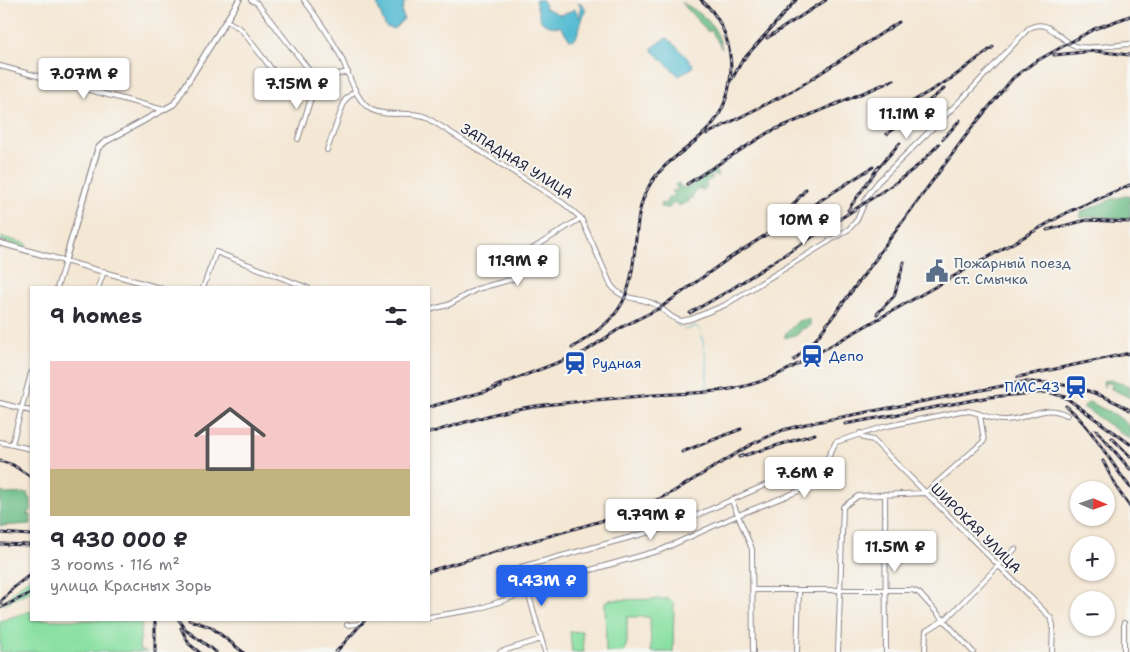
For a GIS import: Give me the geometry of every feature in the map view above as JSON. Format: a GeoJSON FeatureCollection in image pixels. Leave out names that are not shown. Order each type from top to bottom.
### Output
{"type":"FeatureCollection","features":[{"type":"Feature","properties":{"kind":"street"},"geometry":{"type":"LineString","coordinates":[[58,286],[98,148],[105,142],[164,110],[177,100],[239,0]]}},
{"type":"Feature","properties":{"kind":"street"},"geometry":{"type":"LineString","coordinates":[[251,0],[257,3],[314,81],[312,95],[298,139]]}},
{"type":"Feature","properties":{"kind":"street","name":"ЗАПАДНАЯ УЛИЦА"},"geometry":{"type":"LineString","coordinates":[[304,0],[338,50],[356,90],[366,106],[374,111],[413,114],[433,121],[537,185],[573,210],[581,218],[616,293],[626,298],[653,303],[679,321],[688,320],[726,305],[852,227],[868,195],[878,182],[946,115],[1028,29],[1036,25],[1047,26],[1080,47],[1130,44]]}},
{"type":"Feature","properties":{"kind":"street"},"geometry":{"type":"LineString","coordinates":[[227,21],[241,29],[284,85],[308,86],[314,81],[348,72]]}},
{"type":"Feature","properties":{"kind":"street"},"geometry":{"type":"LineString","coordinates":[[0,66],[164,110]]}},
{"type":"Feature","properties":{"kind":"street"},"geometry":{"type":"LineString","coordinates":[[327,150],[343,105],[356,90]]}},
{"type":"Feature","properties":{"kind":"street"},"geometry":{"type":"LineString","coordinates":[[430,310],[448,305],[477,289],[513,279],[532,250],[581,218]]}},
{"type":"Feature","properties":{"kind":"street"},"geometry":{"type":"LineString","coordinates":[[0,243],[153,286]]}},
{"type":"Feature","properties":{"kind":"street"},"geometry":{"type":"LineString","coordinates":[[204,286],[216,252],[303,286]]}},
{"type":"Feature","properties":{"kind":"street"},"geometry":{"type":"LineString","coordinates":[[99,286],[104,272]]}},
{"type":"Feature","properties":{"kind":"street"},"geometry":{"type":"LineString","coordinates":[[12,444],[30,377]]}},
{"type":"Feature","properties":{"kind":"street"},"geometry":{"type":"LineString","coordinates":[[0,403],[30,411]]}},
{"type":"Feature","properties":{"kind":"street"},"geometry":{"type":"LineString","coordinates":[[430,618],[478,609],[527,590],[652,553],[738,515],[811,486],[818,478],[836,442],[860,433],[956,411],[972,411],[987,418],[1006,420],[1051,409],[1066,415]]}},
{"type":"Feature","properties":{"kind":"street"},"geometry":{"type":"LineString","coordinates":[[838,652],[838,590],[843,507],[858,496],[925,493],[984,441],[980,415]]}},
{"type":"Feature","properties":{"kind":"street","name":"ШИРОКАЯ УЛИЦА"},"geometry":{"type":"LineString","coordinates":[[860,433],[864,438],[873,440],[1050,618],[1053,625],[1052,652]]}},
{"type":"Feature","properties":{"kind":"street"},"geometry":{"type":"LineString","coordinates":[[0,442],[30,449]]}},
{"type":"Feature","properties":{"kind":"street"},"geometry":{"type":"LineString","coordinates":[[545,652],[521,567],[668,527],[768,484]]}},
{"type":"Feature","properties":{"kind":"street"},"geometry":{"type":"LineString","coordinates":[[885,494],[886,652]]}},
{"type":"Feature","properties":{"kind":"street"},"geometry":{"type":"LineString","coordinates":[[732,501],[751,546],[753,652]]}},
{"type":"Feature","properties":{"kind":"street"},"geometry":{"type":"LineString","coordinates":[[925,652],[926,631],[943,620],[1015,549]]}},
{"type":"Feature","properties":{"kind":"street"},"geometry":{"type":"LineString","coordinates":[[752,590],[912,590],[918,593],[973,652]]}},
{"type":"Feature","properties":{"kind":"street"},"geometry":{"type":"LineString","coordinates":[[797,652],[799,591]]}},
{"type":"Feature","properties":{"kind":"street"},"geometry":{"type":"LineString","coordinates":[[346,625],[359,624],[362,621]]}},
{"type":"Feature","properties":{"kind":"street"},"geometry":{"type":"LineString","coordinates":[[1124,623],[1124,652]]}},
{"type":"Feature","properties":{"kind":"street"},"geometry":{"type":"LineString","coordinates":[[500,652],[541,639]]}},
{"type":"Feature","properties":{"kind":"green space"},"geometry":{"type":"Polygon","coordinates":[[[681,2],[696,10],[708,20],[720,40],[722,49],[711,30],[708,32],[681,2]]]}},
{"type":"Feature","properties":{"kind":"green space"},"geometry":{"type":"Polygon","coordinates":[[[715,168],[718,176],[709,175],[709,177],[713,178],[706,182],[706,188],[702,191],[701,186],[700,189],[694,190],[694,195],[691,197],[693,198],[686,199],[690,201],[678,206],[675,202],[669,208],[660,207],[661,204],[666,203],[668,198],[675,196],[671,191],[678,190],[675,185],[678,183],[680,184],[679,187],[688,187],[715,168]]]}},
{"type":"Feature","properties":{"kind":"green space"},"geometry":{"type":"Polygon","coordinates":[[[1130,195],[1130,220],[1095,216],[1081,218],[1081,212],[1112,199],[1130,195]]]}},
{"type":"Feature","properties":{"kind":"green space"},"geometry":{"type":"Polygon","coordinates":[[[2,237],[27,244],[26,248],[2,241],[2,237]]]}},
{"type":"Feature","properties":{"kind":"green space"},"geometry":{"type":"Polygon","coordinates":[[[810,320],[810,326],[802,329],[798,334],[785,338],[785,334],[798,321],[810,320]]]}},
{"type":"Feature","properties":{"kind":"green space"},"geometry":{"type":"Polygon","coordinates":[[[1110,380],[1130,386],[1130,398],[1110,388],[1113,387],[1110,383],[1104,383],[1104,387],[1103,381],[1110,380]]]}},
{"type":"Feature","properties":{"kind":"green space"},"geometry":{"type":"Polygon","coordinates":[[[1089,402],[1116,415],[1130,426],[1130,439],[1083,407],[1089,402]]]}},
{"type":"Feature","properties":{"kind":"green space"},"geometry":{"type":"Polygon","coordinates":[[[0,492],[7,494],[28,493],[30,512],[26,514],[30,515],[30,524],[0,526],[0,492]]]}},
{"type":"Feature","properties":{"kind":"green space"},"geometry":{"type":"Polygon","coordinates":[[[30,578],[30,591],[3,604],[18,587],[30,578]]]}},
{"type":"Feature","properties":{"kind":"green space"},"geometry":{"type":"Polygon","coordinates":[[[670,599],[674,603],[673,652],[651,652],[650,617],[627,617],[627,642],[624,652],[606,652],[605,603],[608,600],[670,599]]]}},
{"type":"Feature","properties":{"kind":"green space"},"geometry":{"type":"Polygon","coordinates":[[[30,611],[30,621],[142,621],[139,649],[147,652],[0,652],[0,621],[30,611]]]}},
{"type":"Feature","properties":{"kind":"green space"},"geometry":{"type":"Polygon","coordinates":[[[582,631],[584,652],[572,652],[570,632],[582,631]]]}},
{"type":"Feature","properties":{"kind":"water"},"geometry":{"type":"Polygon","coordinates":[[[375,0],[405,0],[402,12],[404,19],[394,29],[386,27],[375,0]]]}},
{"type":"Feature","properties":{"kind":"water"},"geometry":{"type":"Polygon","coordinates":[[[535,0],[543,0],[545,8],[561,15],[575,9],[580,18],[581,7],[578,3],[581,3],[586,9],[576,38],[570,40],[561,27],[553,27],[541,21],[535,0]]]}},
{"type":"Feature","properties":{"kind":"water"},"geometry":{"type":"Polygon","coordinates":[[[666,38],[693,64],[692,68],[679,76],[651,49],[666,38]]]}},
{"type":"Feature","properties":{"kind":"waterway"},"geometry":{"type":"LineString","coordinates":[[676,324],[680,327]]}},
{"type":"Feature","properties":{"kind":"waterway"},"geometry":{"type":"LineString","coordinates":[[683,328],[685,330],[696,326],[702,332]]}},
{"type":"Feature","properties":{"kind":"waterway"},"geometry":{"type":"LineString","coordinates":[[702,336],[707,365],[707,390]]}},
{"type":"Feature","properties":{"kind":"railway"},"geometry":{"type":"LineString","coordinates":[[572,348],[604,325],[622,304],[631,277],[639,213],[647,190],[660,171],[710,127],[720,113],[727,96],[731,61],[728,44],[722,27],[713,12],[701,0]]}},
{"type":"Feature","properties":{"kind":"railway"},"geometry":{"type":"LineString","coordinates":[[732,79],[742,61],[796,0]]}},
{"type":"Feature","properties":{"kind":"railway"},"geometry":{"type":"LineString","coordinates":[[767,38],[826,0]]}},
{"type":"Feature","properties":{"kind":"railway"},"geometry":{"type":"LineString","coordinates":[[877,256],[970,130],[1013,78],[1033,63],[1094,29],[1130,16]]}},
{"type":"Feature","properties":{"kind":"railway"},"geometry":{"type":"LineString","coordinates":[[707,134],[796,89],[899,22]]}},
{"type":"Feature","properties":{"kind":"railway"},"geometry":{"type":"LineString","coordinates":[[898,110],[952,78],[993,47]]}},
{"type":"Feature","properties":{"kind":"railway"},"geometry":{"type":"LineString","coordinates":[[1054,55],[1094,51],[1130,55]]}},
{"type":"Feature","properties":{"kind":"railway"},"geometry":{"type":"LineString","coordinates":[[687,184],[769,132],[894,80]]}},
{"type":"Feature","properties":{"kind":"railway"},"geometry":{"type":"LineString","coordinates":[[887,134],[944,89]]}},
{"type":"Feature","properties":{"kind":"railway"},"geometry":{"type":"LineString","coordinates":[[943,139],[960,120]]}},
{"type":"Feature","properties":{"kind":"railway"},"geometry":{"type":"LineString","coordinates":[[848,210],[877,169],[900,143]]}},
{"type":"Feature","properties":{"kind":"railway"},"geometry":{"type":"LineString","coordinates":[[690,313],[730,290],[894,184],[920,164],[939,144]]}},
{"type":"Feature","properties":{"kind":"railway"},"geometry":{"type":"LineString","coordinates":[[494,387],[583,353],[622,327],[660,308],[728,259],[873,167]]}},
{"type":"Feature","properties":{"kind":"railway"},"geometry":{"type":"LineString","coordinates":[[430,433],[486,416],[529,407],[626,397],[708,392],[740,387],[773,377],[1068,212],[1130,185]]}},
{"type":"Feature","properties":{"kind":"railway"},"geometry":{"type":"LineString","coordinates":[[775,222],[806,189]]}},
{"type":"Feature","properties":{"kind":"railway"},"geometry":{"type":"LineString","coordinates":[[1047,230],[1087,220],[1130,222]]}},
{"type":"Feature","properties":{"kind":"railway"},"geometry":{"type":"LineString","coordinates":[[794,360],[816,339],[878,256]]}},
{"type":"Feature","properties":{"kind":"railway"},"geometry":{"type":"LineString","coordinates":[[877,314],[894,296],[904,262]]}},
{"type":"Feature","properties":{"kind":"railway"},"geometry":{"type":"LineString","coordinates":[[1018,377],[1130,353]]}},
{"type":"Feature","properties":{"kind":"railway"},"geometry":{"type":"LineString","coordinates":[[430,571],[632,512],[671,493],[752,444],[783,430],[806,424],[1023,382],[1052,383],[1079,388],[1105,397],[1130,410]]}},
{"type":"Feature","properties":{"kind":"railway"},"geometry":{"type":"LineString","coordinates":[[430,407],[501,387]]}},
{"type":"Feature","properties":{"kind":"railway"},"geometry":{"type":"LineString","coordinates":[[845,424],[990,397],[1048,392],[1065,397],[1130,444]]}},
{"type":"Feature","properties":{"kind":"railway"},"geometry":{"type":"LineString","coordinates":[[1066,406],[1092,434],[1130,487]]}},
{"type":"Feature","properties":{"kind":"railway"},"geometry":{"type":"LineString","coordinates":[[682,452],[741,429]]}},
{"type":"Feature","properties":{"kind":"railway"},"geometry":{"type":"LineString","coordinates":[[1096,430],[1130,469]]}},
{"type":"Feature","properties":{"kind":"railway"},"geometry":{"type":"LineString","coordinates":[[739,457],[815,434]]}},
{"type":"Feature","properties":{"kind":"railway"},"geometry":{"type":"LineString","coordinates":[[1112,438],[1130,456]]}},
{"type":"Feature","properties":{"kind":"railway"},"geometry":{"type":"LineString","coordinates":[[0,461],[13,465],[30,476]]}},
{"type":"Feature","properties":{"kind":"railway"},"geometry":{"type":"LineString","coordinates":[[1103,461],[1118,490],[1130,507]]}},
{"type":"Feature","properties":{"kind":"railway"},"geometry":{"type":"LineString","coordinates":[[0,533],[30,535]]}},
{"type":"Feature","properties":{"kind":"railway"},"geometry":{"type":"LineString","coordinates":[[0,544],[30,545]]}},
{"type":"Feature","properties":{"kind":"railway"},"geometry":{"type":"LineString","coordinates":[[499,571],[505,570]]}},
{"type":"Feature","properties":{"kind":"railway"},"geometry":{"type":"LineString","coordinates":[[0,603],[13,588],[30,575]]}},
{"type":"Feature","properties":{"kind":"railway"},"geometry":{"type":"LineString","coordinates":[[0,608],[30,593]]}},
{"type":"Feature","properties":{"kind":"railway"},"geometry":{"type":"LineString","coordinates":[[155,621],[155,652]]}},
{"type":"Feature","properties":{"kind":"railway"},"geometry":{"type":"LineString","coordinates":[[180,621],[187,631],[216,652]]}},
{"type":"Feature","properties":{"kind":"railway"},"geometry":{"type":"LineString","coordinates":[[192,621],[211,627],[243,652]]}},
{"type":"Feature","properties":{"kind":"railway"},"geometry":{"type":"LineString","coordinates":[[336,652],[364,621]]}},
{"type":"Feature","properties":{"kind":"railway"},"geometry":{"type":"LineString","coordinates":[[181,628],[189,644],[199,652]]}},
{"type":"Feature","properties":{"kind":"place","name":"Пожарный поезд ст. Смычка"},"geometry":{"type":"Point","coordinates":[937,271]}},
{"type":"Feature","properties":{"kind":"place","name":"Депо"},"geometry":{"type":"Point","coordinates":[812,356]}},
{"type":"Feature","properties":{"kind":"place","name":"Рудная"},"geometry":{"type":"Point","coordinates":[575,363]}},
{"type":"Feature","properties":{"kind":"place","name":"ПМС-43"},"geometry":{"type":"Point","coordinates":[1076,387]}}]}
